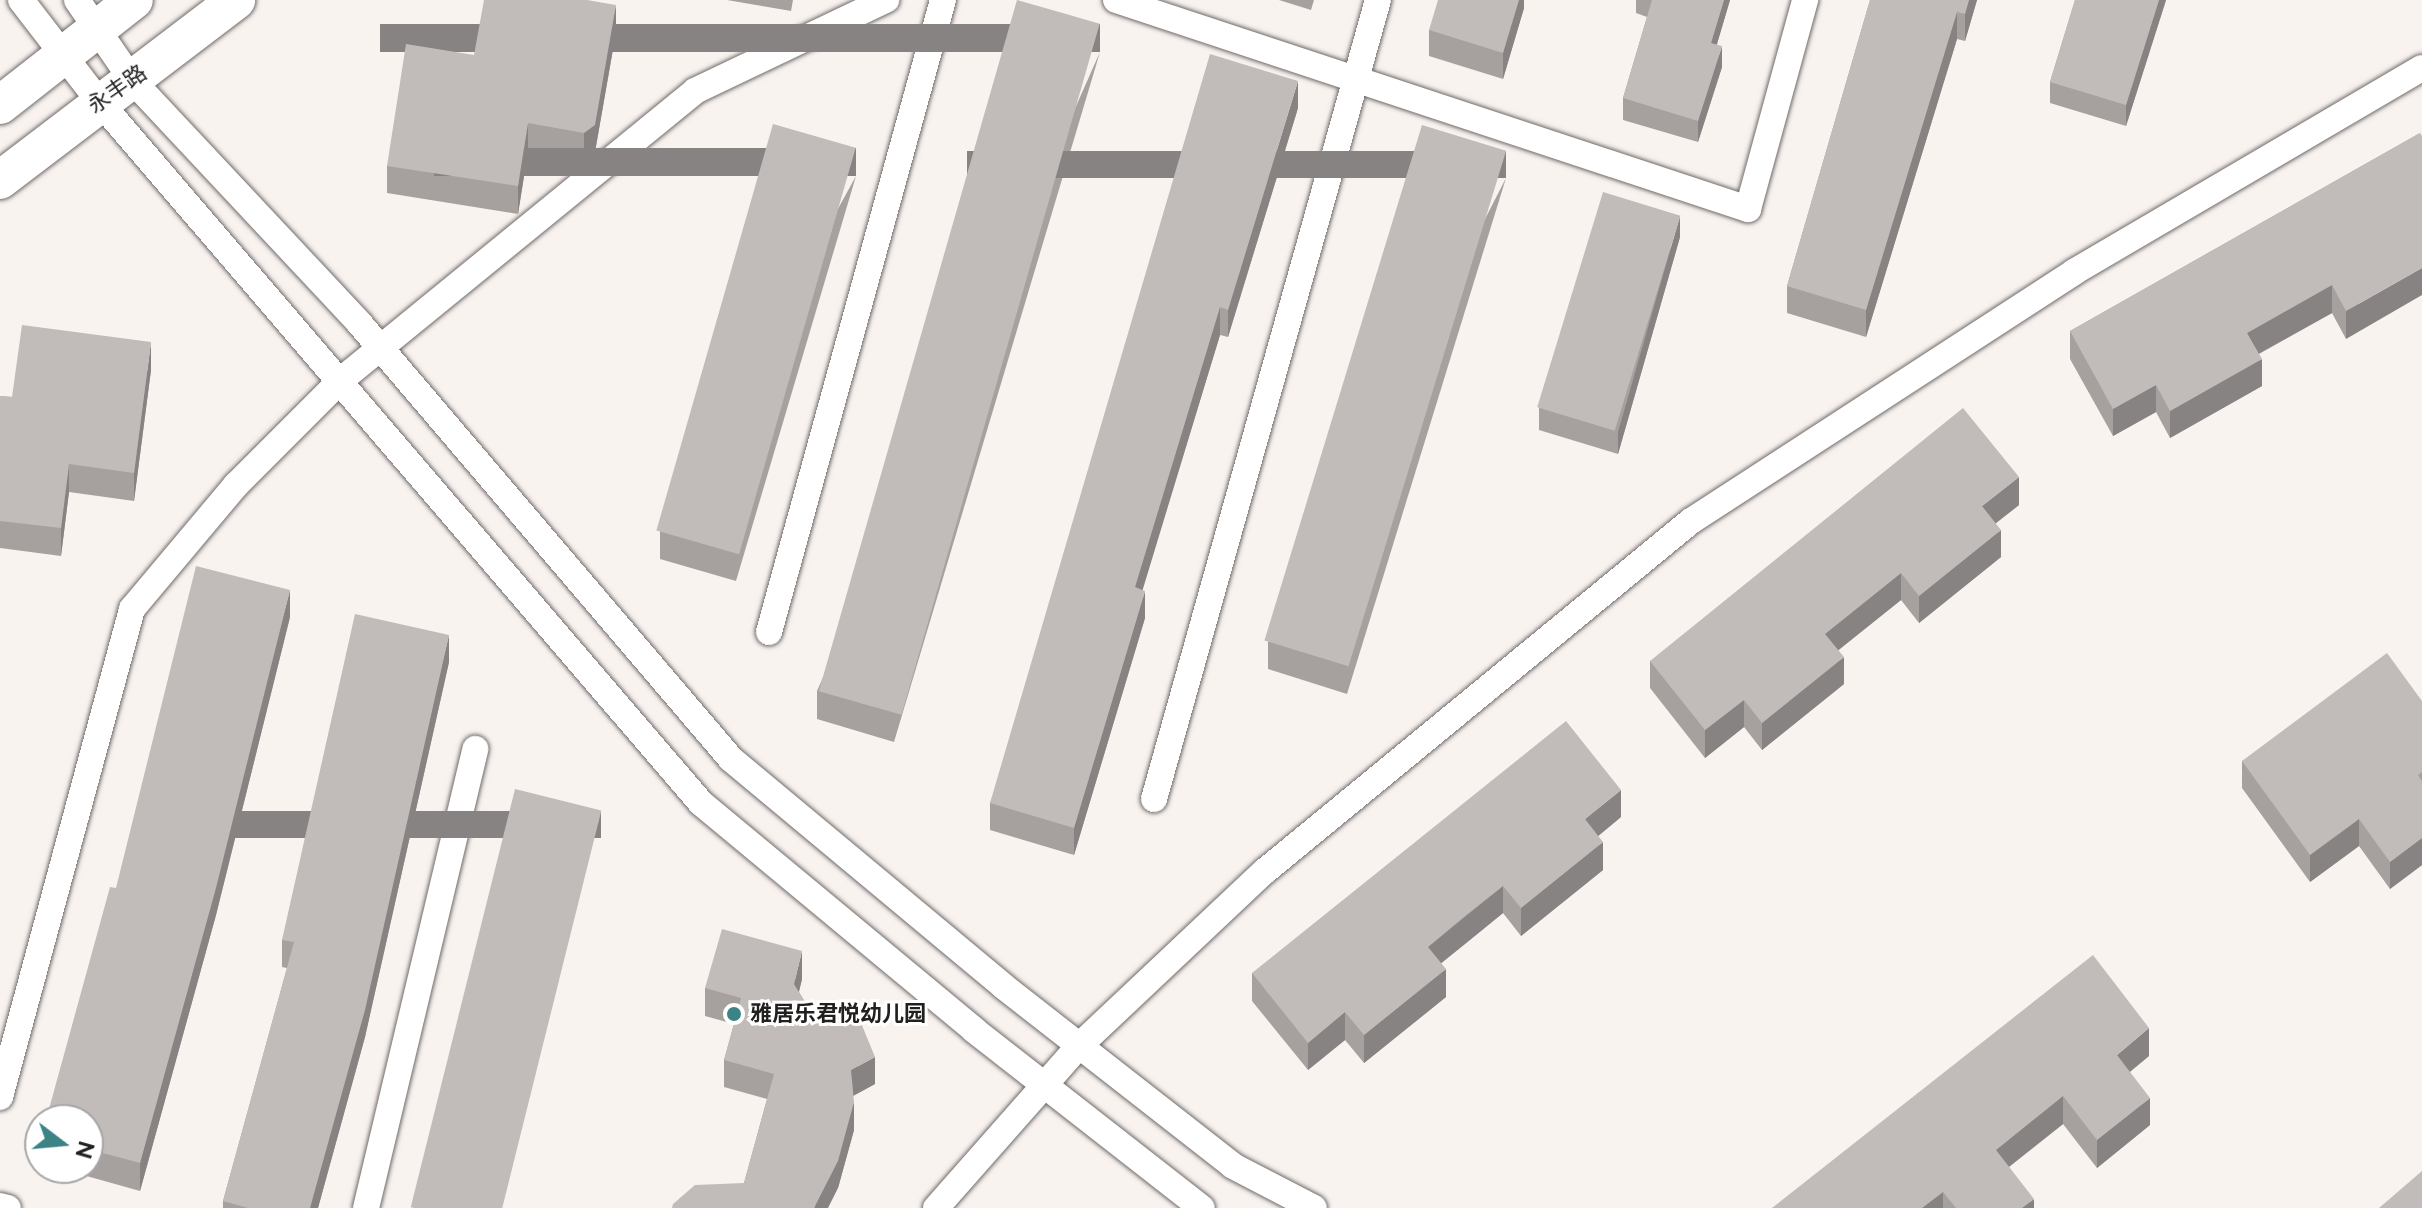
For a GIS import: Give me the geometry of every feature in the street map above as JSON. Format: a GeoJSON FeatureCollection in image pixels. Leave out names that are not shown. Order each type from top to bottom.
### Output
{"type":"FeatureCollection","features":[{"type":"Feature","properties":{"kind":"street"},"geometry":{"type":"LineString","coordinates":[[21,0],[65,53],[98,100],[701,803],[1045,1086],[1202,1208]]}},
{"type":"Feature","properties":{"kind":"street"},"geometry":{"type":"LineString","coordinates":[[0,105],[65,53],[88,14],[134,0]]}},
{"type":"Feature","properties":{"kind":"street","name":"永丰路"},"geometry":{"type":"LineString","coordinates":[[0,180],[98,100],[132,80],[236,0]]}},
{"type":"Feature","properties":{"kind":"street"},"geometry":{"type":"LineString","coordinates":[[0,1097],[132,609],[236,485],[341,380],[695,91],[886,0]]}},
{"type":"Feature","properties":{"kind":"street"},"geometry":{"type":"LineString","coordinates":[[769,632],[943,0]]}},
{"type":"Feature","properties":{"kind":"street"},"geometry":{"type":"LineString","coordinates":[[1116,0],[1748,209],[1805,0]]}},
{"type":"Feature","properties":{"kind":"street"},"geometry":{"type":"LineString","coordinates":[[1154,799],[1360,81],[1378,0]]}},
{"type":"Feature","properties":{"kind":"street"},"geometry":{"type":"LineString","coordinates":[[88,14],[132,80],[380,347],[731,759],[1079,1046],[1233,1166],[1314,1208]]}},
{"type":"Feature","properties":{"kind":"street"},"geometry":{"type":"LineString","coordinates":[[936,1208],[1079,1046],[1265,871],[1691,521],[2074,272],[2422,68]]}},
{"type":"Feature","properties":{"kind":"street"},"geometry":{"type":"LineString","coordinates":[[366,1208],[475,749]]}},
{"type":"Feature","properties":{"kind":"street"},"geometry":{"type":"LineString","coordinates":[[0,1206],[8,1208]]}},
{"type":"Feature","properties":{"kind":"building"},"geometry":{"type":"Polygon","coordinates":[[[484,0],[587,0],[616,5],[595,125],[584,133],[528,123],[518,186],[387,166],[406,44],[474,55],[484,0]]]}},
{"type":"Feature","properties":{"kind":"building"},"geometry":{"type":"Polygon","coordinates":[[[1017,0],[1100,24],[901,715],[819,691],[1017,0]]]}},
{"type":"Feature","properties":{"kind":"building"},"geometry":{"type":"Polygon","coordinates":[[[1438,0],[1519,0],[1503,53],[1429,30],[1438,0]]]}},
{"type":"Feature","properties":{"kind":"building"},"geometry":{"type":"Polygon","coordinates":[[[1652,0],[1724,0],[1711,43],[1722,46],[1698,121],[1623,98],[1652,0]]]}},
{"type":"Feature","properties":{"kind":"building"},"geometry":{"type":"Polygon","coordinates":[[[1870,0],[1969,0],[1965,14],[1957,12],[1866,310],[1787,286],[1870,0]]]}},
{"type":"Feature","properties":{"kind":"building"},"geometry":{"type":"Polygon","coordinates":[[[2075,0],[2159,0],[2126,105],[2050,82],[2075,0]]]}},
{"type":"Feature","properties":{"kind":"building"},"geometry":{"type":"Polygon","coordinates":[[[1210,54],[1298,81],[1228,310],[1220,307],[1135,587],[1145,591],[1074,828],[990,803],[1210,54]]]}},
{"type":"Feature","properties":{"kind":"building"},"geometry":{"type":"Polygon","coordinates":[[[773,124],[856,148],[739,554],[656,531],[773,124]]]}},
{"type":"Feature","properties":{"kind":"building"},"geometry":{"type":"Polygon","coordinates":[[[1422,125],[1506,151],[1349,666],[1264,640],[1422,125]]]}},
{"type":"Feature","properties":{"kind":"building"},"geometry":{"type":"Polygon","coordinates":[[[2420,133],[2422,268],[2346,311],[2332,285],[2247,333],[2262,359],[2170,411],[2156,385],[2113,409],[2070,331],[2420,133]]]}},
{"type":"Feature","properties":{"kind":"building"},"geometry":{"type":"Polygon","coordinates":[[[1603,192],[1680,216],[1615,431],[1537,407],[1603,192]]]}},
{"type":"Feature","properties":{"kind":"building"},"geometry":{"type":"Polygon","coordinates":[[[22,325],[151,342],[134,473],[69,464],[61,528],[0,521],[0,396],[12,397],[22,325]]]}},
{"type":"Feature","properties":{"kind":"building"},"geometry":{"type":"Polygon","coordinates":[[[1963,408],[2019,477],[1982,506],[2001,530],[1919,596],[1901,573],[1825,634],[1844,657],[1762,723],[1744,700],[1705,730],[1650,661],[1963,408]]]}},
{"type":"Feature","properties":{"kind":"building"},"geometry":{"type":"Polygon","coordinates":[[[196,566],[290,590],[216,888],[140,1163],[104,1153],[104,1104],[50,1104],[110,887],[116,888],[196,566]]]}},
{"type":"Feature","properties":{"kind":"building"},"geometry":{"type":"Polygon","coordinates":[[[355,614],[449,635],[365,1010],[310,1208],[248,1208],[223,1201],[294,942],[282,940],[355,614]]]}},
{"type":"Feature","properties":{"kind":"building"},"geometry":{"type":"Polygon","coordinates":[[[2387,653],[2422,701],[2422,772],[2418,775],[2422,781],[2422,838],[2390,862],[2359,819],[2310,855],[2242,761],[2387,653]]]}},
{"type":"Feature","properties":{"kind":"building"},"geometry":{"type":"Polygon","coordinates":[[[1566,721],[1621,790],[1585,819],[1603,842],[1521,908],[1503,886],[1465,916],[1428,947],[1446,969],[1364,1035],[1345,1012],[1308,1043],[1252,973],[1566,721]]]}},
{"type":"Feature","properties":{"kind":"building"},"geometry":{"type":"Polygon","coordinates":[[[515,789],[601,811],[502,1208],[411,1207],[515,789]]]}},
{"type":"Feature","properties":{"kind":"building"},"geometry":{"type":"Polygon","coordinates":[[[722,929],[802,951],[794,984],[811,1012],[852,1001],[875,1057],[851,1070],[854,1102],[838,1161],[814,1208],[672,1208],[695,1185],[744,1183],[774,1074],[724,1060],[741,998],[705,988],[722,929]]]}},
{"type":"Feature","properties":{"kind":"building"},"geometry":{"type":"Polygon","coordinates":[[[2093,955],[2149,1028],[2117,1055],[2150,1098],[2097,1140],[2063,1096],[1996,1150],[2034,1199],[2022,1208],[1956,1208],[1943,1192],[1922,1208],[1772,1208],[2093,955]]]}},
{"type":"Feature","properties":{"kind":"building"},"geometry":{"type":"Polygon","coordinates":[[[2422,1171],[2422,1208],[2379,1208],[2422,1171]]]}},
{"type":"Feature","properties":{"kind":"place","name":"雅居乐君悦幼儿园"},"geometry":{"type":"Point","coordinates":[734,1014]}}]}
